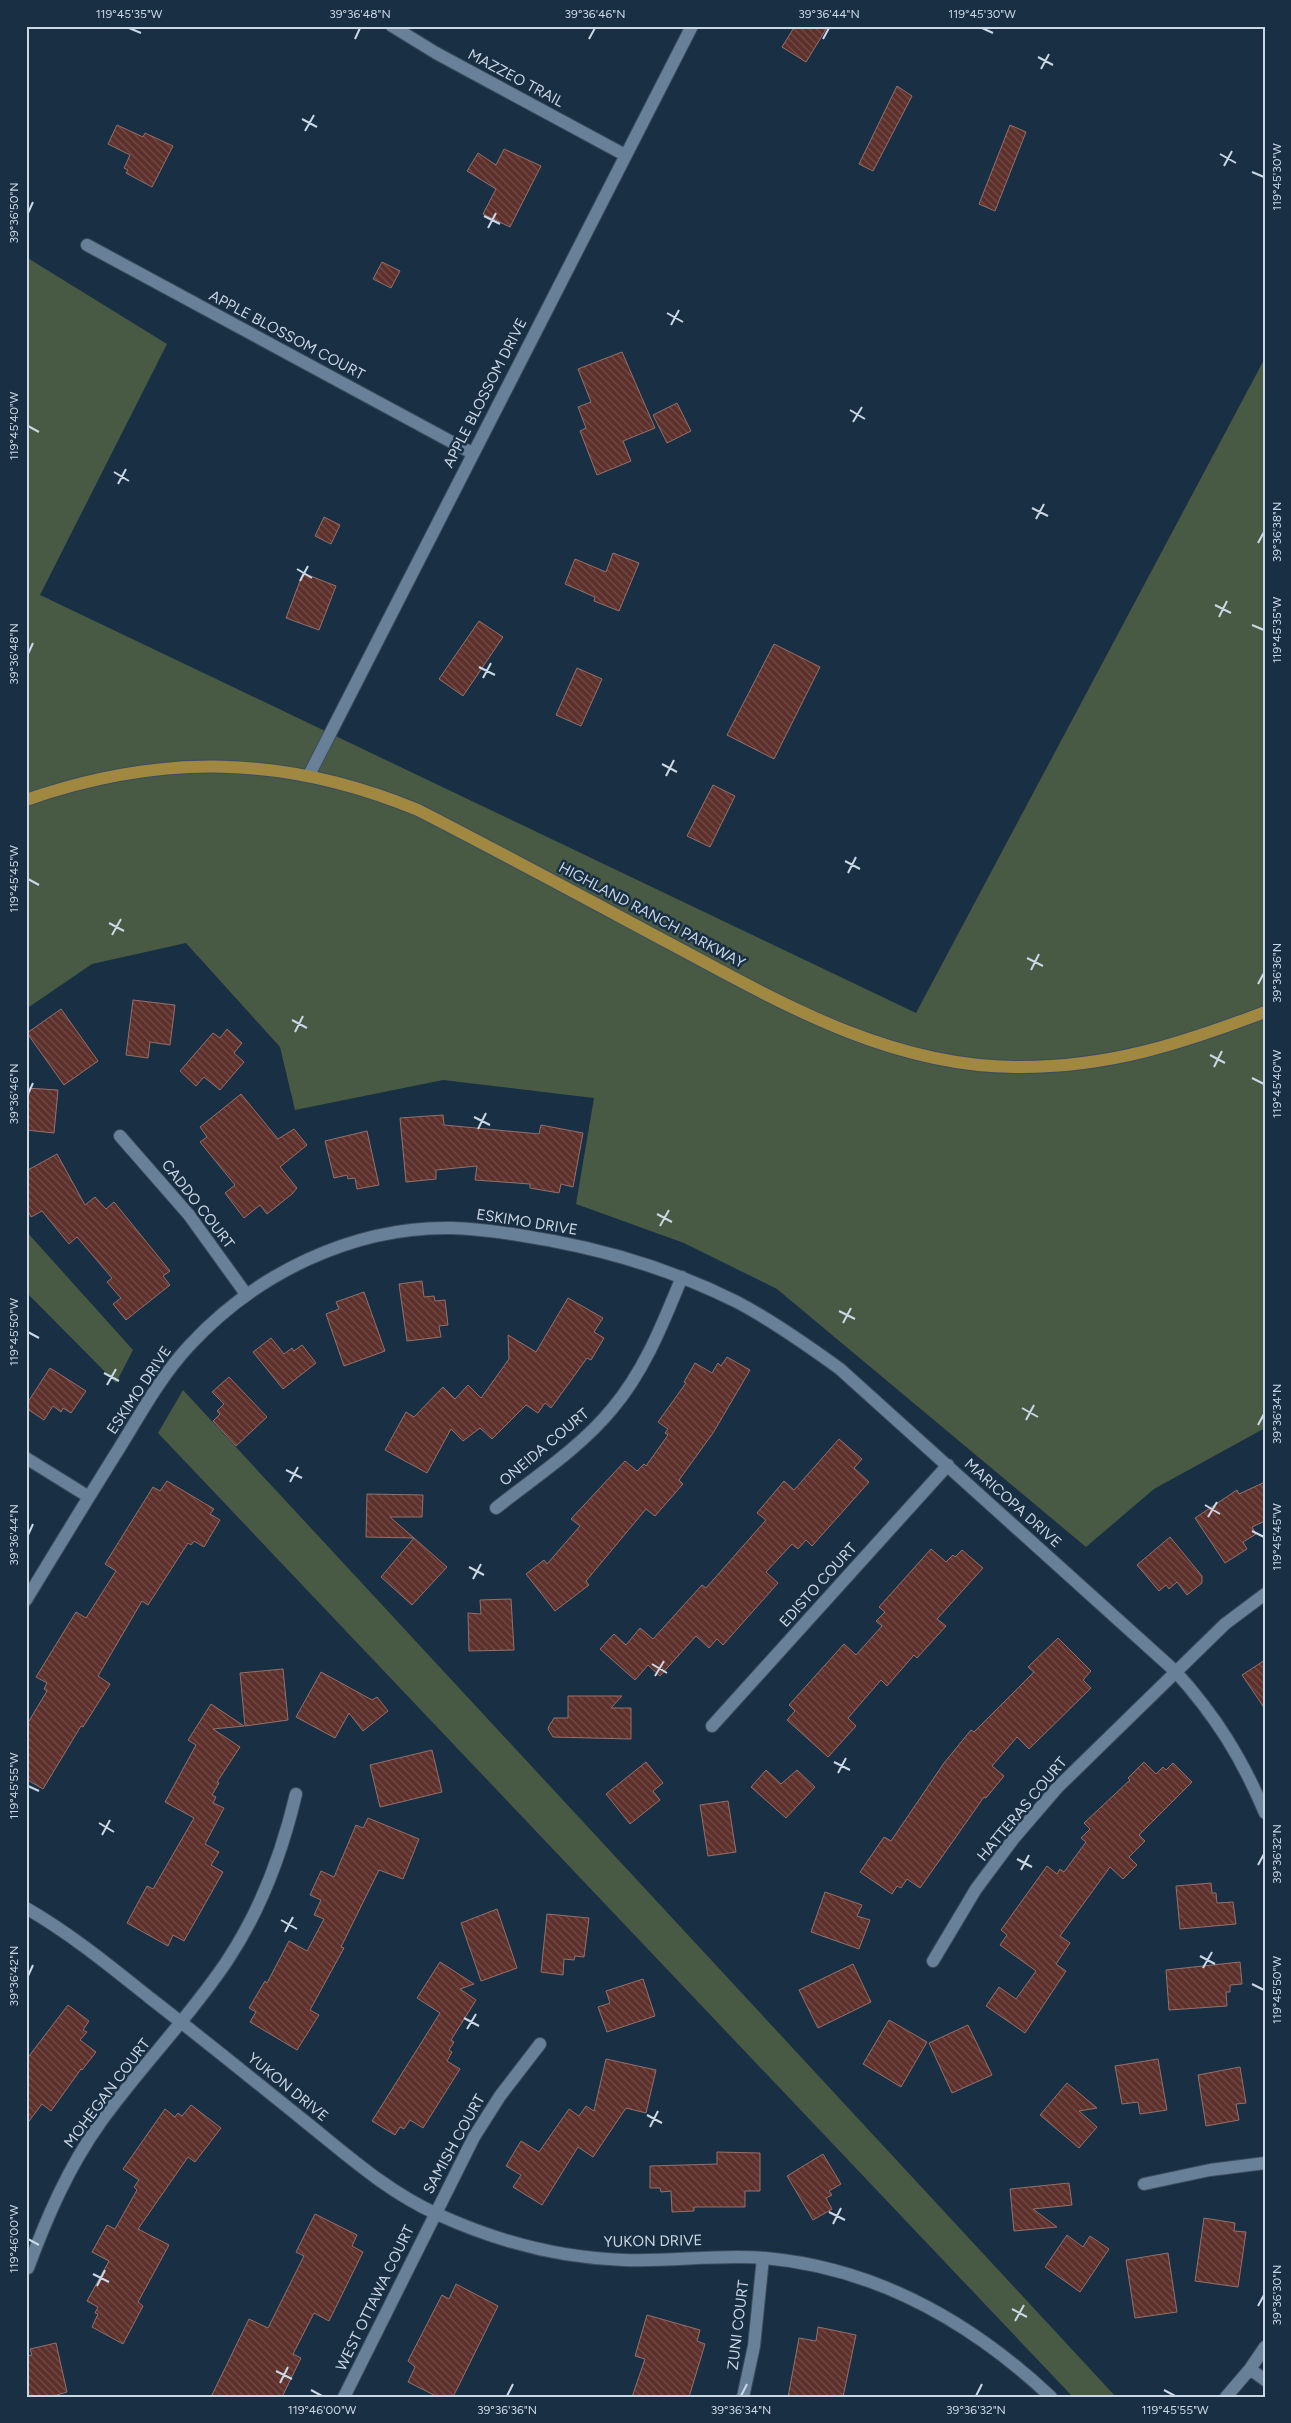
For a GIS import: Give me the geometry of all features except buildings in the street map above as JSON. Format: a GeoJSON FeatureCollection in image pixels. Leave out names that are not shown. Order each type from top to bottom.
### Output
{"type":"FeatureCollection","features":[{"type":"Feature","properties":{"kind":"main road","name":"HIGHLAND RANCH PARKWAY"},"geometry":{"type":"LineString","coordinates":[[26,800],[67,786],[112,775],[154,768],[238,767],[309,775],[385,796],[418,810],[799,1012],[870,1042],[903,1052],[974,1065],[1014,1067],[1091,1062],[1182,1043],[1265,1012]]}},
{"type":"Feature","properties":{"kind":"street","name":"MAZZEO TRAIL"},"geometry":{"type":"LineString","coordinates":[[392,26],[436,53],[625,155]]}},
{"type":"Feature","properties":{"kind":"street","name":"APPLE BLOSSOM DRIVE"},"geometry":{"type":"LineString","coordinates":[[309,775],[692,26]]}},
{"type":"Feature","properties":{"kind":"street","name":"APPLE BLOSSOM COURT"},"geometry":{"type":"LineString","coordinates":[[87,245],[472,453]]}},
{"type":"Feature","properties":{"kind":"street","name":"CADDO COURT"},"geometry":{"type":"LineString","coordinates":[[120,1136],[189,1215],[246,1294]]}},
{"type":"Feature","properties":{"kind":"street","name":"ESKIMO DRIVE"},"geometry":{"type":"LineString","coordinates":[[26,1600],[160,1381],[188,1347],[218,1316],[246,1294],[284,1271],[324,1252],[365,1239],[389,1234],[449,1228],[495,1230],[572,1245],[626,1258],[682,1277]]}},
{"type":"Feature","properties":{"kind":"street","name":"MARICOPA DRIVE"},"geometry":{"type":"LineString","coordinates":[[682,1277],[738,1302],[791,1333],[840,1369],[1175,1671],[1199,1698],[1227,1736],[1251,1779],[1265,1813]]}},
{"type":"Feature","properties":{"kind":"street","name":"ONEIDA COURT"},"geometry":{"type":"LineString","coordinates":[[496,1508],[583,1439],[613,1408],[637,1375],[659,1334],[682,1277]]}},
{"type":"Feature","properties":{"kind":"street"},"geometry":{"type":"LineString","coordinates":[[26,1458],[89,1496]]}},
{"type":"Feature","properties":{"kind":"street","name":"EDISTO COURT"},"geometry":{"type":"LineString","coordinates":[[712,1726],[948,1465]]}},
{"type":"Feature","properties":{"kind":"street","name":"HATTERAS COURT"},"geometry":{"type":"LineString","coordinates":[[933,1961],[976,1889],[1014,1838],[1057,1788],[1225,1624],[1265,1594]]}},
{"type":"Feature","properties":{"kind":"street","name":"MOHEGAN COURT"},"geometry":{"type":"LineString","coordinates":[[28,2268],[47,2216],[72,2167],[101,2122],[227,1961],[253,1916],[273,1872],[296,1794]]}},
{"type":"Feature","properties":{"kind":"street","name":"YUKON DRIVE"},"geometry":{"type":"LineString","coordinates":[[26,1908],[86,1947],[370,2174],[435,2213],[482,2233],[532,2248],[579,2256],[626,2260],[725,2256],[763,2258],[836,2270],[885,2285],[975,2334],[1018,2366],[1051,2397]]}},
{"type":"Feature","properties":{"kind":"street","name":"SAMISH COURT"},"geometry":{"type":"LineString","coordinates":[[435,2213],[474,2137],[500,2096],[540,2044]]}},
{"type":"Feature","properties":{"kind":"street"},"geometry":{"type":"LineString","coordinates":[[1144,2184],[1210,2170],[1265,2163]]}},
{"type":"Feature","properties":{"kind":"street","name":"WEST OTTAWA COURT"},"geometry":{"type":"LineString","coordinates":[[344,2397],[435,2213]]}},
{"type":"Feature","properties":{"kind":"street","name":"ZUNI COURT"},"geometry":{"type":"LineString","coordinates":[[743,2397],[754,2346],[763,2258]]}},
{"type":"Feature","properties":{"kind":"street"},"geometry":{"type":"LineString","coordinates":[[1226,2397],[1250,2369],[1265,2347]]}},
{"type":"Feature","properties":{"kind":"street"},"geometry":{"type":"LineString","coordinates":[[1250,2369],[1265,2380]]}},
{"type":"Feature","properties":{"kind":"green space"},"geometry":{"type":"Polygon","coordinates":[[[26,257],[167,344],[40,595],[916,1013],[1265,358],[1265,1428],[1154,1489],[1086,1547],[777,1289],[684,1243],[576,1204],[594,1098],[443,1080],[295,1110],[280,1047],[186,943],[92,964],[26,1009],[26,257]]]}},
{"type":"Feature","properties":{"kind":"green space"},"geometry":{"type":"Polygon","coordinates":[[[26,1231],[133,1350],[116,1383],[26,1292],[26,1231]]]}},
{"type":"Feature","properties":{"kind":"green space"},"geometry":{"type":"Polygon","coordinates":[[[183,1390],[1116,2397],[1073,2397],[158,1433],[183,1390]]]}}]}
